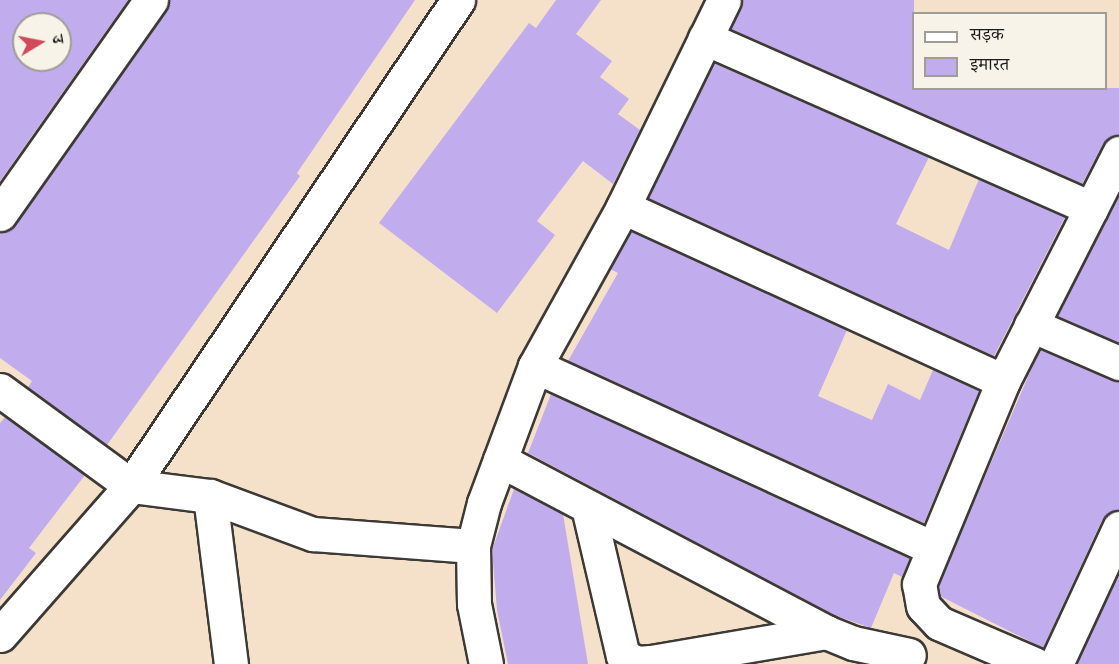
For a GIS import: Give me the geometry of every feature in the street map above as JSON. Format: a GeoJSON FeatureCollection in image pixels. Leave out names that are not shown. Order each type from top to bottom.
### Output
{"type":"FeatureCollection","features":[{"type":"Feature","properties":{"kind":"street"},"geometry":{"type":"LineString","coordinates":[[0,213],[151,0]]}},
{"type":"Feature","properties":{"kind":"street"},"geometry":{"type":"LineString","coordinates":[[2,626],[131,486],[458,0]]}},
{"type":"Feature","properties":{"kind":"street"},"geometry":{"type":"LineString","coordinates":[[486,664],[474,604],[473,546],[500,460],[535,366],[623,207],[724,0]]}},
{"type":"Feature","properties":{"kind":"street"},"geometry":{"type":"LineString","coordinates":[[705,38],[1091,208]]}},
{"type":"Feature","properties":{"kind":"street"},"geometry":{"type":"LineString","coordinates":[[500,460],[826,632],[908,660],[923,606],[919,584],[933,548],[1003,381],[1119,153]]}},
{"type":"Feature","properties":{"kind":"street"},"geometry":{"type":"LineString","coordinates":[[623,207],[1003,381]]}},
{"type":"Feature","properties":{"kind":"street"},"geometry":{"type":"LineString","coordinates":[[1031,325],[1119,363]]}},
{"type":"Feature","properties":{"kind":"street"},"geometry":{"type":"LineString","coordinates":[[535,366],[933,548]]}},
{"type":"Feature","properties":{"kind":"street"},"geometry":{"type":"LineString","coordinates":[[0,390],[131,486],[210,496],[313,534],[473,546]]}},
{"type":"Feature","properties":{"kind":"street"},"geometry":{"type":"LineString","coordinates":[[210,496],[231,664]]}},
{"type":"Feature","properties":{"kind":"street"},"geometry":{"type":"LineString","coordinates":[[588,507],[623,656],[637,663],[651,662],[826,632]]}},
{"type":"Feature","properties":{"kind":"street"},"geometry":{"type":"LineString","coordinates":[[1056,664],[1119,528]]}},
{"type":"Feature","properties":{"kind":"street"},"geometry":{"type":"LineString","coordinates":[[923,606],[939,624],[1034,664]]}},
{"type":"Feature","properties":{"kind":"building"},"geometry":{"type":"Polygon","coordinates":[[[0,0],[128,0],[0,181],[0,0]]]}},
{"type":"Feature","properties":{"kind":"building"},"geometry":{"type":"Polygon","coordinates":[[[169,0],[415,0],[297,173],[300,176],[107,445],[28,387],[32,381],[0,358],[0,232],[15,225],[166,11],[169,0]]]}},
{"type":"Feature","properties":{"kind":"building"},"geometry":{"type":"Polygon","coordinates":[[[556,0],[601,0],[576,34],[612,61],[600,77],[629,99],[618,114],[640,130],[613,184],[583,161],[537,221],[555,235],[497,313],[379,223],[529,23],[536,28],[556,0]]]}},
{"type":"Feature","properties":{"kind":"building"},"geometry":{"type":"Polygon","coordinates":[[[743,0],[914,0],[912,90],[1107,90],[1107,88],[1119,88],[1119,134],[1103,144],[1082,184],[731,29],[743,0]]]}},
{"type":"Feature","properties":{"kind":"building"},"geometry":{"type":"Polygon","coordinates":[[[714,63],[929,157],[896,224],[949,250],[979,179],[1065,217],[994,356],[648,198],[714,63]]]}},
{"type":"Feature","properties":{"kind":"building"},"geometry":{"type":"Polygon","coordinates":[[[1119,194],[1119,343],[1057,316],[1119,194]]]}},
{"type":"Feature","properties":{"kind":"building"},"geometry":{"type":"Polygon","coordinates":[[[631,231],[847,330],[818,396],[872,420],[888,384],[920,400],[933,370],[979,391],[924,523],[568,361],[618,273],[610,269],[631,231]]]}},
{"type":"Feature","properties":{"kind":"building"},"geometry":{"type":"Polygon","coordinates":[[[1040,349],[1119,381],[1119,510],[1102,520],[1043,648],[940,596],[938,586],[1040,349]]]}},
{"type":"Feature","properties":{"kind":"building"},"geometry":{"type":"Polygon","coordinates":[[[551,394],[910,558],[902,577],[894,573],[871,628],[834,615],[528,453],[551,394]]]}},
{"type":"Feature","properties":{"kind":"building"},"geometry":{"type":"Polygon","coordinates":[[[5,417],[85,475],[29,548],[36,553],[0,600],[0,423],[5,417]]]}},
{"type":"Feature","properties":{"kind":"building"},"geometry":{"type":"Polygon","coordinates":[[[514,489],[563,514],[588,664],[508,664],[497,610],[492,550],[514,489]]]}},
{"type":"Feature","properties":{"kind":"building"},"geometry":{"type":"Polygon","coordinates":[[[1119,573],[1119,664],[1077,664],[1119,573]]]}}]}
